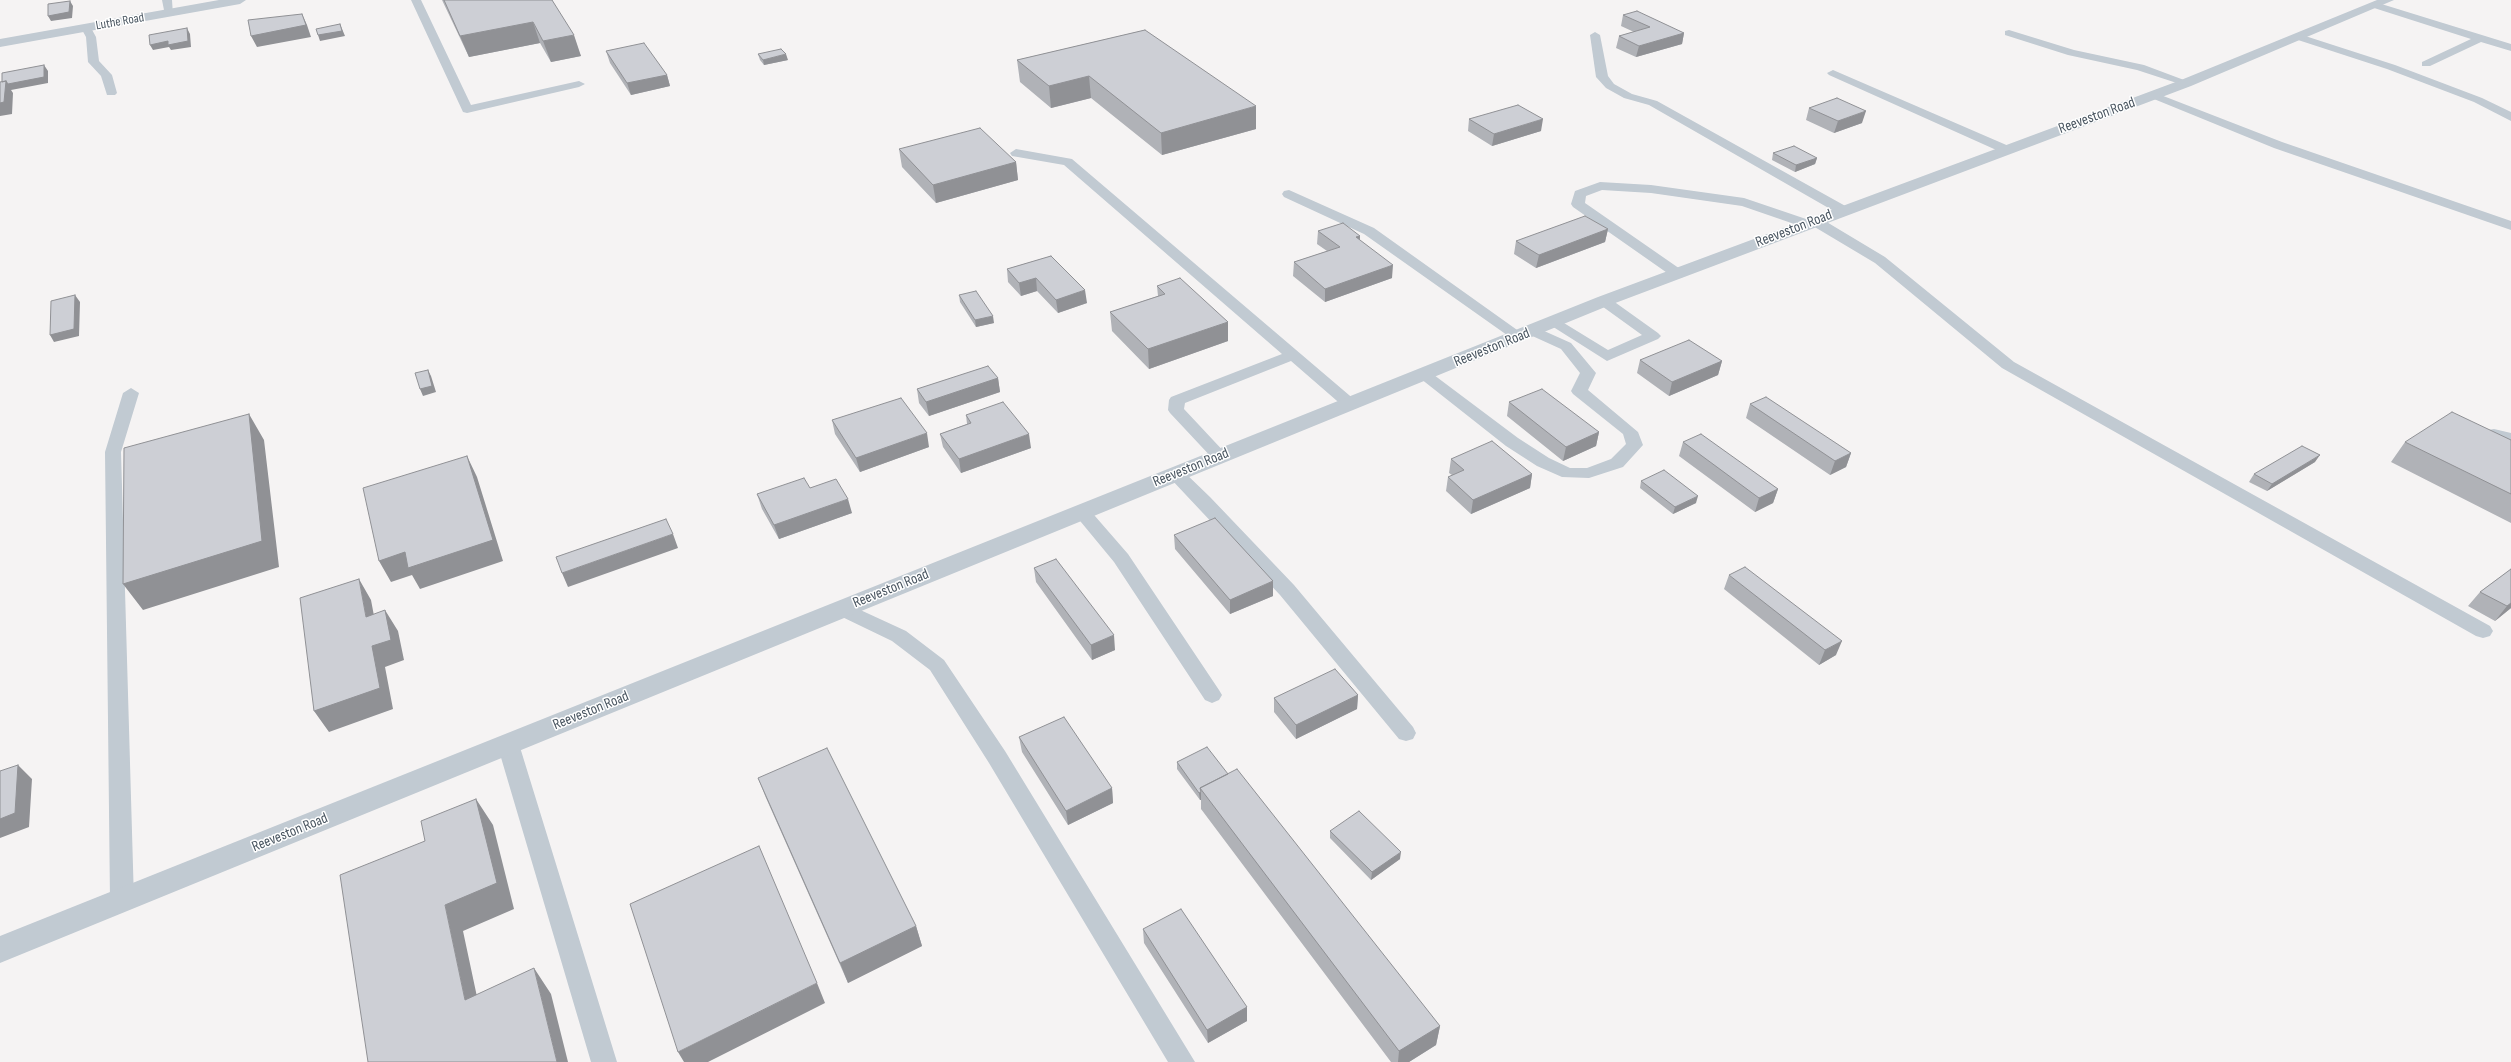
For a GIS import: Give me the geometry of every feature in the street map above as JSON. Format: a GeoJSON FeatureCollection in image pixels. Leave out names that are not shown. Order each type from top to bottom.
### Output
{"type":"FeatureCollection","features":[{"type":"Feature","properties":{"kind":"street","name":"Luthe Road"},"geometry":{"type":"LineString","coordinates":[[0,43],[86,28],[168,6],[240,0]]}},
{"type":"Feature","properties":{"kind":"street","name":"Reeveston Road"},"geometry":{"type":"LineString","coordinates":[[0,950],[1220,456],[1554,323],[1604,301],[2186,83],[2381,3]]}},
{"type":"Feature","properties":{"kind":"lane"},"geometry":{"type":"LineString","coordinates":[[416,0],[467,109],[579,84]]}},
{"type":"Feature","properties":{"kind":"lane"},"geometry":{"type":"LineString","coordinates":[[2381,3],[2511,48]]}},
{"type":"Feature","properties":{"kind":"lane"},"geometry":{"type":"LineString","coordinates":[[86,28],[91,36],[94,62],[106,74],[111,93]]}},
{"type":"Feature","properties":{"kind":"lane"},"geometry":{"type":"LineString","coordinates":[[2009,33],[2072,53],[2152,70],[2186,83]]}},
{"type":"Feature","properties":{"kind":"lane"},"geometry":{"type":"LineString","coordinates":[[1595,35],[1601,62],[1602,77],[1610,86],[1628,96],[1653,103],[1844,211]]}},
{"type":"Feature","properties":{"kind":"lane"},"geometry":{"type":"LineString","coordinates":[[2299,36],[2399,70],[2478,100],[2511,117]]}},
{"type":"Feature","properties":{"kind":"lane"},"geometry":{"type":"LineString","coordinates":[[2426,64],[2481,38]]}},
{"type":"Feature","properties":{"kind":"lane"},"geometry":{"type":"LineString","coordinates":[[1833,73],[2007,150]]}},
{"type":"Feature","properties":{"kind":"lane"},"geometry":{"type":"LineString","coordinates":[[2153,95],[2278,145],[2511,226]]}},
{"type":"Feature","properties":{"kind":"lane"},"geometry":{"type":"LineString","coordinates":[[1016,153],[1068,162],[1350,404]]}},
{"type":"Feature","properties":{"kind":"lane"},"geometry":{"type":"LineString","coordinates":[[1678,274],[1578,204],[1580,194],[1600,186],[1651,189],[1744,202],[1811,223],[1880,260],[2008,365],[2483,631]]}},
{"type":"Feature","properties":{"kind":"lane"},"geometry":{"type":"LineString","coordinates":[[1289,194],[1369,232],[1526,334],[1566,346],[1588,373],[1580,391],[1630,432],[1635,445],[1617,463],[1589,473],[1568,473],[1543,462],[1512,442],[1424,375]]}},
{"type":"Feature","properties":{"kind":"lane"},"geometry":{"type":"LineString","coordinates":[[1554,323],[1607,356],[1653,336],[1604,301]]}},
{"type":"Feature","properties":{"kind":"lane"},"geometry":{"type":"LineString","coordinates":[[1220,456],[1176,410],[1177,400],[1293,355]]}},
{"type":"Feature","properties":{"kind":"lane"},"geometry":{"type":"LineString","coordinates":[[122,901],[113,452],[131,392]]}},
{"type":"Feature","properties":{"kind":"lane"},"geometry":{"type":"LineString","coordinates":[[2494,434],[2511,438]]}},
{"type":"Feature","properties":{"kind":"lane"},"geometry":{"type":"LineString","coordinates":[[1176,474],[1204,501],[1287,590],[1406,733]]}},
{"type":"Feature","properties":{"kind":"lane"},"geometry":{"type":"LineString","coordinates":[[1082,512],[1121,558],[1212,695]]}},
{"type":"Feature","properties":{"kind":"lane"},"geometry":{"type":"LineString","coordinates":[[844,609],[899,636],[936,665],[997,757],[1182,1062]]}},
{"type":"Feature","properties":{"kind":"lane"},"geometry":{"type":"LineString","coordinates":[[508,744],[604,1062]]}},
{"type":"Feature","properties":{"kind":"building"},"geometry":{"type":"Polygon","coordinates":[[[444,0],[552,0],[574,35],[543,41],[533,22],[460,36],[444,0]]]}},
{"type":"Feature","properties":{"kind":"building"},"geometry":{"type":"Polygon","coordinates":[[[70,1],[69,12],[48,16],[48,4],[70,1]]]}},
{"type":"Feature","properties":{"kind":"building"},"geometry":{"type":"Polygon","coordinates":[[[1637,11],[1684,33],[1639,46],[1619,36],[1650,27],[1623,15],[1637,11]]]}},
{"type":"Feature","properties":{"kind":"building"},"geometry":{"type":"Polygon","coordinates":[[[302,14],[306,25],[251,36],[248,20],[302,14]]]}},
{"type":"Feature","properties":{"kind":"building"},"geometry":{"type":"Polygon","coordinates":[[[340,24],[342,31],[318,35],[316,29],[340,24]]]}},
{"type":"Feature","properties":{"kind":"building"},"geometry":{"type":"Polygon","coordinates":[[[187,28],[188,41],[168,45],[168,41],[150,45],[149,35],[187,28]]]}},
{"type":"Feature","properties":{"kind":"building"},"geometry":{"type":"Polygon","coordinates":[[[1145,30],[1256,106],[1161,133],[1089,76],[1049,86],[1017,60],[1145,30]]]}},
{"type":"Feature","properties":{"kind":"building"},"geometry":{"type":"Polygon","coordinates":[[[644,43],[667,75],[627,83],[606,51],[644,43]]]}},
{"type":"Feature","properties":{"kind":"building"},"geometry":{"type":"Polygon","coordinates":[[[781,49],[786,54],[763,60],[758,54],[781,49]]]}},
{"type":"Feature","properties":{"kind":"building"},"geometry":{"type":"Polygon","coordinates":[[[44,65],[44,77],[8,84],[6,81],[2,82],[2,73],[44,65]]]}},
{"type":"Feature","properties":{"kind":"building"},"geometry":{"type":"Polygon","coordinates":[[[6,81],[4,102],[0,103],[0,82],[6,81]]]}},
{"type":"Feature","properties":{"kind":"building"},"geometry":{"type":"Polygon","coordinates":[[[1837,98],[1866,111],[1838,121],[1809,108],[1837,98]]]}},
{"type":"Feature","properties":{"kind":"building"},"geometry":{"type":"Polygon","coordinates":[[[1518,105],[1543,119],[1494,134],[1469,119],[1518,105]]]}},
{"type":"Feature","properties":{"kind":"building"},"geometry":{"type":"Polygon","coordinates":[[[980,128],[1016,162],[933,185],[899,149],[980,128]]]}},
{"type":"Feature","properties":{"kind":"building"},"geometry":{"type":"Polygon","coordinates":[[[1794,146],[1817,158],[1796,165],[1773,153],[1794,146]]]}},
{"type":"Feature","properties":{"kind":"building"},"geometry":{"type":"Polygon","coordinates":[[[1585,216],[1608,229],[1539,255],[1516,241],[1585,216]]]}},
{"type":"Feature","properties":{"kind":"building"},"geometry":{"type":"Polygon","coordinates":[[[1343,223],[1360,236],[1356,237],[1393,265],[1325,289],[1294,262],[1340,247],[1318,231],[1343,223]]]}},
{"type":"Feature","properties":{"kind":"building"},"geometry":{"type":"Polygon","coordinates":[[[1051,256],[1085,290],[1056,300],[1036,278],[1019,283],[1007,269],[1051,256]]]}},
{"type":"Feature","properties":{"kind":"building"},"geometry":{"type":"Polygon","coordinates":[[[1180,278],[1228,322],[1148,349],[1110,312],[1165,294],[1157,286],[1180,278]]]}},
{"type":"Feature","properties":{"kind":"building"},"geometry":{"type":"Polygon","coordinates":[[[976,291],[993,316],[975,320],[959,295],[976,291]]]}},
{"type":"Feature","properties":{"kind":"building"},"geometry":{"type":"Polygon","coordinates":[[[75,295],[74,329],[50,335],[51,301],[75,295]]]}},
{"type":"Feature","properties":{"kind":"building"},"geometry":{"type":"Polygon","coordinates":[[[1689,340],[1722,361],[1672,382],[1640,360],[1689,340]]]}},
{"type":"Feature","properties":{"kind":"building"},"geometry":{"type":"Polygon","coordinates":[[[988,366],[998,378],[926,402],[917,389],[988,366]]]}},
{"type":"Feature","properties":{"kind":"building"},"geometry":{"type":"Polygon","coordinates":[[[428,370],[432,386],[420,389],[415,373],[428,370]]]}},
{"type":"Feature","properties":{"kind":"building"},"geometry":{"type":"Polygon","coordinates":[[[1542,389],[1599,432],[1566,447],[1509,402],[1542,389]]]}},
{"type":"Feature","properties":{"kind":"building"},"geometry":{"type":"Polygon","coordinates":[[[1766,397],[1851,453],[1835,461],[1750,404],[1766,397]]]}},
{"type":"Feature","properties":{"kind":"building"},"geometry":{"type":"Polygon","coordinates":[[[901,398],[927,433],[856,458],[832,420],[901,398]]]}},
{"type":"Feature","properties":{"kind":"building"},"geometry":{"type":"Polygon","coordinates":[[[1003,402],[1029,434],[959,459],[940,434],[971,423],[966,415],[1003,402]]]}},
{"type":"Feature","properties":{"kind":"building"},"geometry":{"type":"Polygon","coordinates":[[[2452,412],[2511,440],[2511,494],[2405,442],[2452,412]]]}},
{"type":"Feature","properties":{"kind":"building"},"geometry":{"type":"Polygon","coordinates":[[[249,414],[262,541],[123,584],[124,448],[249,414]]]}},
{"type":"Feature","properties":{"kind":"building"},"geometry":{"type":"Polygon","coordinates":[[[1701,434],[1778,489],[1759,498],[1683,442],[1701,434]]]}},
{"type":"Feature","properties":{"kind":"building"},"geometry":{"type":"Polygon","coordinates":[[[1492,441],[1532,474],[1473,500],[1448,477],[1464,470],[1451,459],[1492,441]]]}},
{"type":"Feature","properties":{"kind":"building"},"geometry":{"type":"Polygon","coordinates":[[[2302,446],[2320,455],[2272,484],[2254,474],[2302,446]]]}},
{"type":"Feature","properties":{"kind":"building"},"geometry":{"type":"Polygon","coordinates":[[[467,456],[493,540],[408,568],[405,552],[379,561],[363,488],[467,456]]]}},
{"type":"Feature","properties":{"kind":"building"},"geometry":{"type":"Polygon","coordinates":[[[1664,470],[1698,496],[1675,507],[1641,481],[1664,470]]]}},
{"type":"Feature","properties":{"kind":"building"},"geometry":{"type":"Polygon","coordinates":[[[804,478],[810,488],[836,479],[848,499],[774,525],[757,494],[804,478]]]}},
{"type":"Feature","properties":{"kind":"building"},"geometry":{"type":"Polygon","coordinates":[[[1215,518],[1273,581],[1230,600],[1174,535],[1215,518]]]}},
{"type":"Feature","properties":{"kind":"building"},"geometry":{"type":"Polygon","coordinates":[[[666,519],[673,534],[562,573],[556,557],[666,519]]]}},
{"type":"Feature","properties":{"kind":"building"},"geometry":{"type":"Polygon","coordinates":[[[1056,559],[1114,635],[1091,645],[1034,568],[1056,559]]]}},
{"type":"Feature","properties":{"kind":"building"},"geometry":{"type":"Polygon","coordinates":[[[1745,567],[1842,641],[1825,650],[1729,575],[1745,567]]]}},
{"type":"Feature","properties":{"kind":"building"},"geometry":{"type":"Polygon","coordinates":[[[2511,569],[2511,603],[2507,606],[2480,592],[2511,569]]]}},
{"type":"Feature","properties":{"kind":"building"},"geometry":{"type":"Polygon","coordinates":[[[359,579],[366,617],[385,610],[391,640],[372,646],[380,688],[314,711],[300,598],[359,579]]]}},
{"type":"Feature","properties":{"kind":"building"},"geometry":{"type":"Polygon","coordinates":[[[1335,669],[1358,695],[1296,725],[1274,698],[1335,669]]]}},
{"type":"Feature","properties":{"kind":"building"},"geometry":{"type":"Polygon","coordinates":[[[1064,717],[1112,788],[1066,811],[1019,737],[1064,717]]]}},
{"type":"Feature","properties":{"kind":"building"},"geometry":{"type":"Polygon","coordinates":[[[1207,747],[1228,774],[1200,788],[1201,792],[1199,793],[1177,762],[1207,747]]]}},
{"type":"Feature","properties":{"kind":"building"},"geometry":{"type":"Polygon","coordinates":[[[827,748],[916,926],[840,963],[758,778],[827,748]]]}},
{"type":"Feature","properties":{"kind":"building"},"geometry":{"type":"Polygon","coordinates":[[[18,765],[15,813],[0,819],[0,771],[18,765]]]}},
{"type":"Feature","properties":{"kind":"building"},"geometry":{"type":"Polygon","coordinates":[[[1237,769],[1440,1026],[1399,1051],[1200,788],[1237,769]]]}},
{"type":"Feature","properties":{"kind":"building"},"geometry":{"type":"Polygon","coordinates":[[[476,799],[497,883],[445,905],[465,1000],[534,968],[557,1062],[368,1062],[340,875],[425,841],[421,821],[476,799]]]}},
{"type":"Feature","properties":{"kind":"building"},"geometry":{"type":"Polygon","coordinates":[[[1359,811],[1401,852],[1372,872],[1330,831],[1359,811]]]}},
{"type":"Feature","properties":{"kind":"building"},"geometry":{"type":"Polygon","coordinates":[[[759,846],[817,983],[678,1052],[630,904],[759,846]]]}},
{"type":"Feature","properties":{"kind":"building"},"geometry":{"type":"Polygon","coordinates":[[[1181,909],[1247,1007],[1207,1030],[1143,929],[1181,909]]]}}]}
